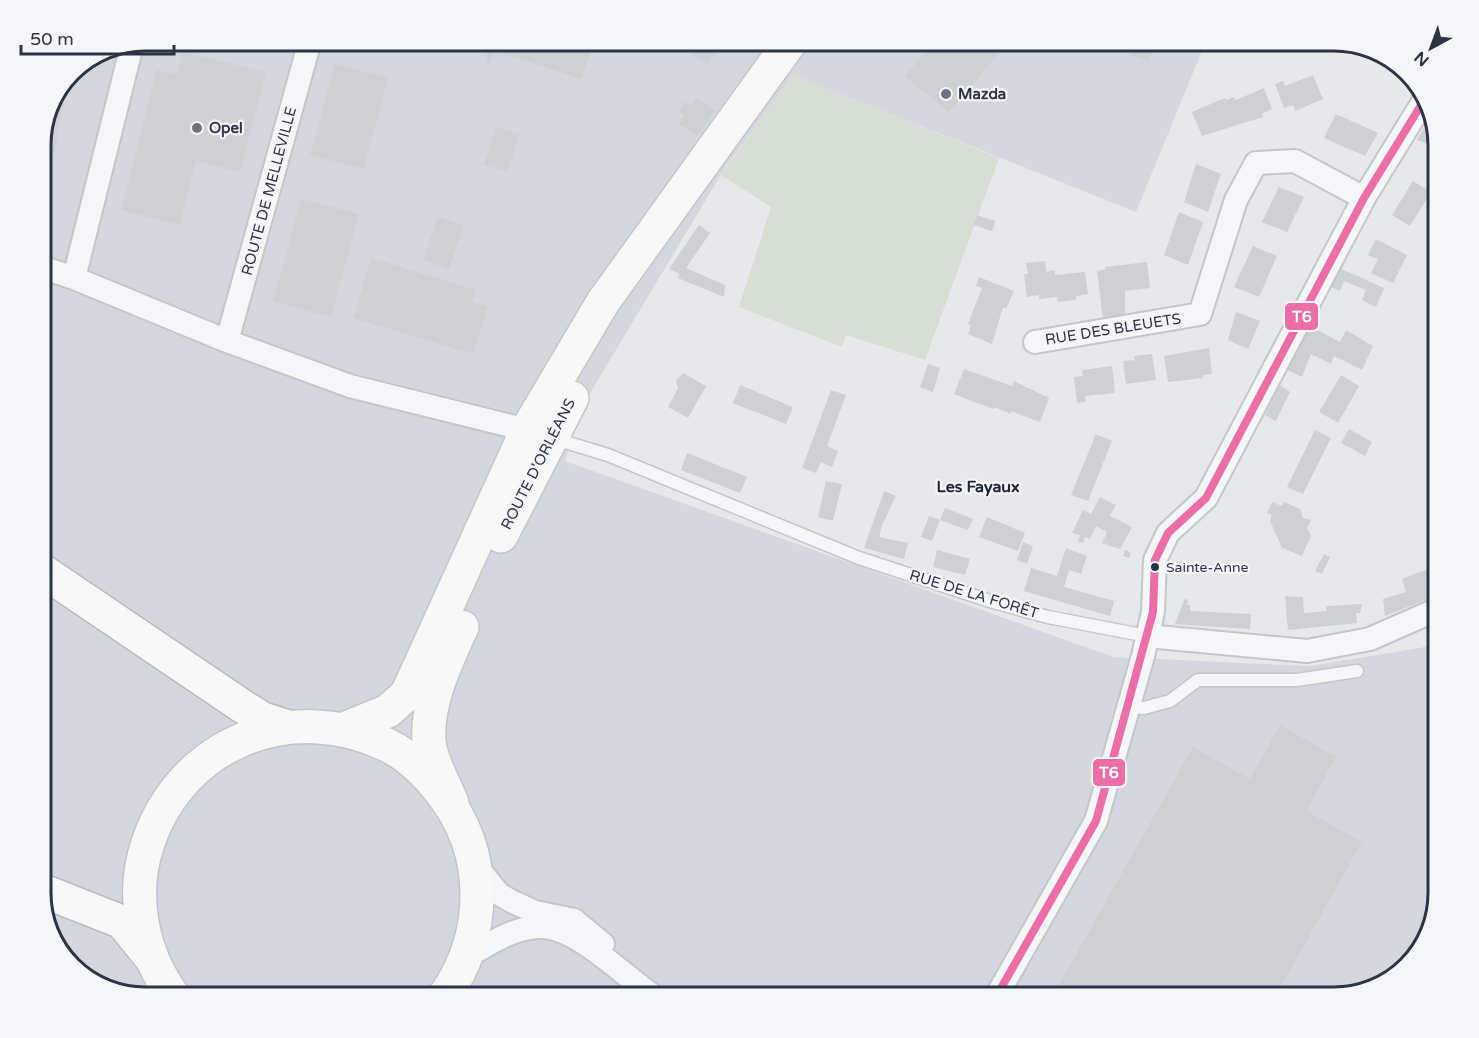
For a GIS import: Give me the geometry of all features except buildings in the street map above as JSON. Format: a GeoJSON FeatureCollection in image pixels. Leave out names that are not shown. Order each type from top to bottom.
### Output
{"type":"FeatureCollection","features":[{"type":"Feature","properties":{"kind":"main road","name":"ROUTE D'ORLÉANS"},"geometry":{"type":"LineString","coordinates":[[344,729],[388,711],[407,694],[603,302],[783,51]]}},
{"type":"Feature","properties":{"kind":"main road","name":"ROUTE D'ORLÉANS"},"geometry":{"type":"LineString","coordinates":[[455,810],[429,744],[429,720],[435,696],[512,513],[538,434]]}},
{"type":"Feature","properties":{"kind":"main road"},"geometry":{"type":"LineString","coordinates":[[51,577],[242,706],[263,719],[288,727]]}},
{"type":"Feature","properties":{"kind":"main road"},"geometry":{"type":"LineString","coordinates":[[152,959],[142,926],[139,891],[143,857],[160,814],[172,795],[195,769],[223,749],[254,734],[288,727],[316,726],[344,729],[388,745],[426,773],[455,810],[467,836],[475,864],[478,895],[467,957],[450,987]]}},
{"type":"Feature","properties":{"kind":"main road"},"geometry":{"type":"LineString","coordinates":[[51,894],[122,922],[152,959],[168,987]]}},
{"type":"Feature","properties":{"kind":"street","name":"ROUTE DE MELLEVILLE"},"geometry":{"type":"LineString","coordinates":[[227,341],[307,51]]}},
{"type":"Feature","properties":{"kind":"street"},"geometry":{"type":"LineString","coordinates":[[74,278],[130,52]]}},
{"type":"Feature","properties":{"kind":"street"},"geometry":{"type":"LineString","coordinates":[[1002,987],[1096,821],[1129,707],[1153,612],[1155,560],[1168,533],[1206,498],[1364,198],[1420,107]]}},
{"type":"Feature","properties":{"kind":"street","name":"RUE DES BLEUETS"},"geometry":{"type":"LineString","coordinates":[[1035,342],[1200,315],[1236,200],[1256,162],[1295,161],[1364,198]]}},
{"type":"Feature","properties":{"kind":"street"},"geometry":{"type":"LineString","coordinates":[[51,270],[227,341],[350,386],[538,434]]}},
{"type":"Feature","properties":{"kind":"street","name":"RUE DE LA FORÊT"},"geometry":{"type":"LineString","coordinates":[[1147,636],[1307,651],[1370,639],[1428,613]]}},
{"type":"Feature","properties":{"kind":"street"},"geometry":{"type":"LineString","coordinates":[[475,864],[499,894],[511,902],[535,912],[549,913],[583,925],[623,964],[633,982]]}},
{"type":"Feature","properties":{"kind":"street"},"geometry":{"type":"LineString","coordinates":[[467,957],[511,934],[544,927],[587,945],[640,987]]}},
{"type":"Feature","properties":{"kind":"lane","name":"RUE DE LA FORÊT"},"geometry":{"type":"LineString","coordinates":[[538,434],[608,455],[859,558],[993,603],[1048,617],[1147,636]]}},
{"type":"Feature","properties":{"kind":"lane"},"geometry":{"type":"LineString","coordinates":[[1129,707],[1144,708],[1170,701],[1198,680],[1297,680],[1357,671]]}},
{"type":"Feature","properties":{"kind":"shaded area"},"geometry":{"type":"Polygon","coordinates":[[[145,51],[1202,51],[1136,212],[793,75],[725,168],[583,405],[565,461],[1113,657],[1311,666],[1428,646],[1427,906],[1418,935],[1405,955],[1381,974],[1359,984],[1334,987],[145,987],[120,984],[103,977],[74,955],[56,923],[51,900],[51,138],[54,120],[61,103],[70,88],[83,74],[98,64],[115,56],[145,51]]]}},
{"type":"Feature","properties":{"kind":"shaded area"},"geometry":{"type":"Polygon","coordinates":[[[793,75],[999,158],[925,360],[846,335],[842,347],[739,307],[771,207],[721,175],[793,75]]]}},
{"type":"Feature","properties":{"kind":"transit line","name":"T6"},"geometry":{"type":"LineString","coordinates":[[1002,987],[1096,821],[1153,612],[1155,560],[1168,533],[1206,498],[1364,198],[1420,107]]}},
{"type":"Feature","properties":{"kind":"place","name":"Mazda"},"geometry":{"type":"Point","coordinates":[946,94]}},
{"type":"Feature","properties":{"kind":"place","name":"Opel"},"geometry":{"type":"Point","coordinates":[197,128]}},
{"type":"Feature","properties":{"kind":"place","name":"Sainte-Anne"},"geometry":{"type":"Point","coordinates":[1155,567]}},
{"type":"Feature","properties":{"kind":"district","name":"Les Fayaux"},"geometry":{"type":"Point","coordinates":[978,487]}}]}
